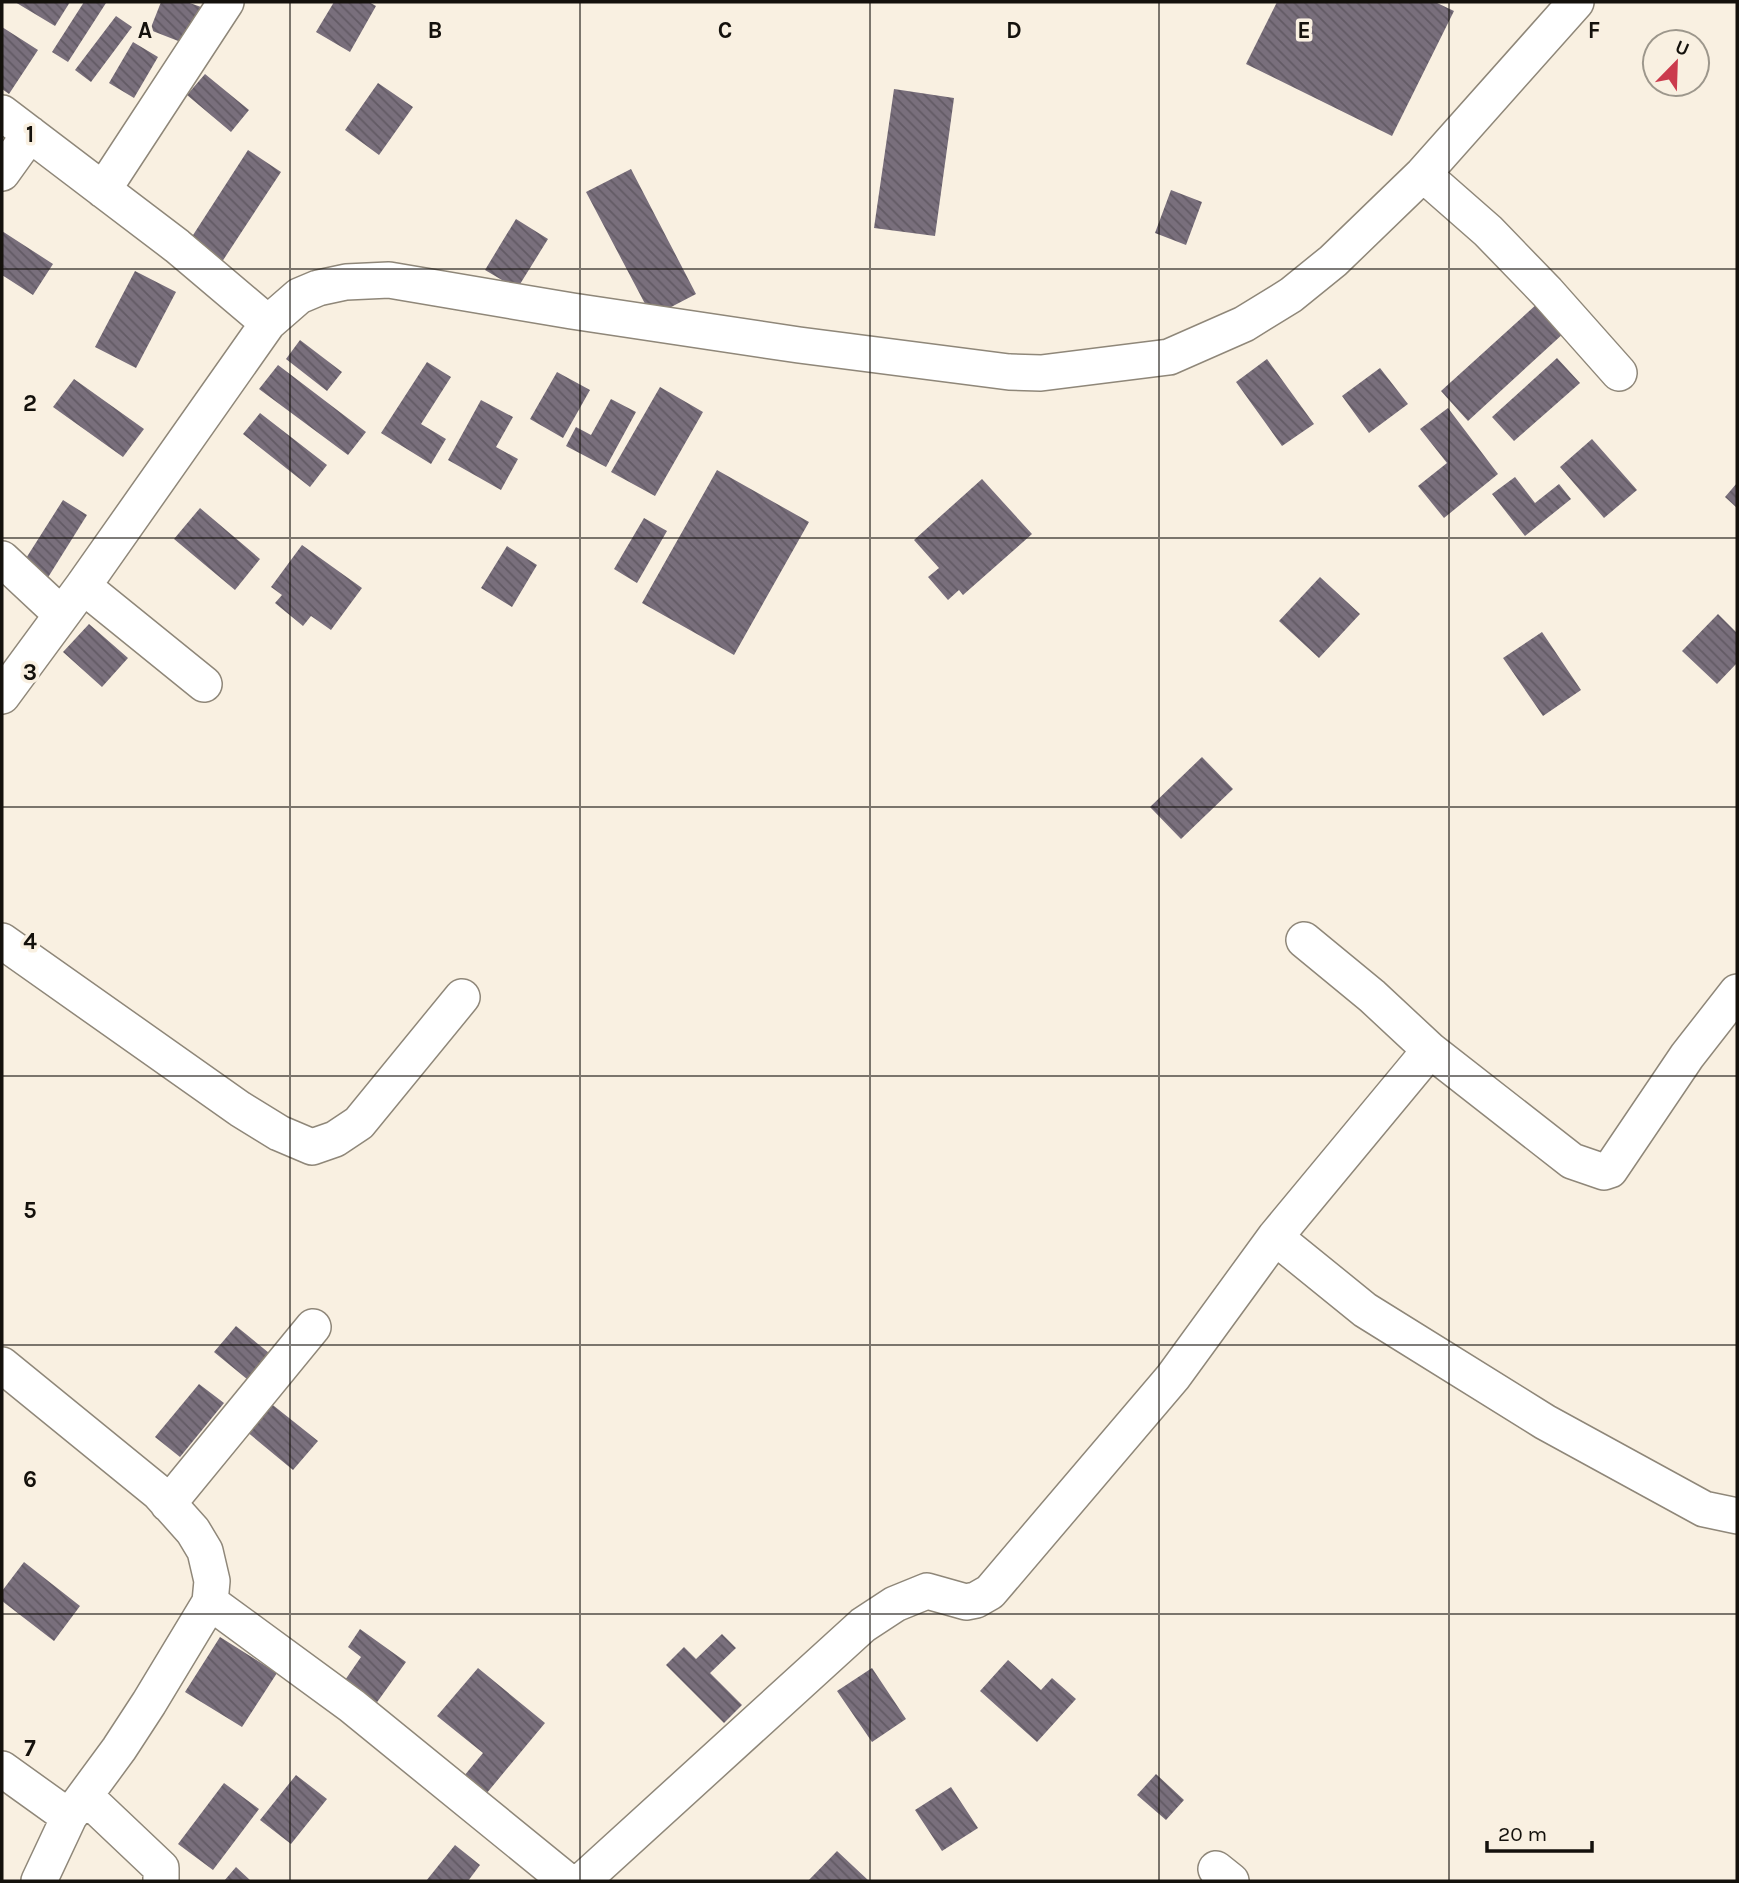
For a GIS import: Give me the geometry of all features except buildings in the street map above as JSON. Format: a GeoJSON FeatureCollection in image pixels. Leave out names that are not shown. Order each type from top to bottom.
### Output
{"type":"FeatureCollection","features":[{"type":"Feature","properties":{"kind":"street"},"geometry":{"type":"LineString","coordinates":[[103,190],[226,2]]}},
{"type":"Feature","properties":{"kind":"street"},"geometry":{"type":"LineString","coordinates":[[2,696],[268,323],[299,296],[318,288],[346,282],[389,280],[799,345],[1010,372],[1041,373],[1169,357],[1244,324],[1291,295],[1333,261],[1423,174],[1576,2]]}},
{"type":"Feature","properties":{"kind":"street"},"geometry":{"type":"LineString","coordinates":[[2,113],[177,246],[268,323]]}},
{"type":"Feature","properties":{"kind":"street"},"geometry":{"type":"LineString","coordinates":[[2,173],[30,134]]}},
{"type":"Feature","properties":{"kind":"street"},"geometry":{"type":"LineString","coordinates":[[1423,174],[1514,257],[1619,373]]}},
{"type":"Feature","properties":{"kind":"street"},"geometry":{"type":"LineString","coordinates":[[2,559],[61,614]]}},
{"type":"Feature","properties":{"kind":"street"},"geometry":{"type":"LineString","coordinates":[[83,586],[204,684]]}},
{"type":"Feature","properties":{"kind":"street"},"geometry":{"type":"LineString","coordinates":[[1304,940],[1372,996],[1430,1050],[1572,1161],[1604,1172],[1610,1170],[1687,1056],[1737,992]]}},
{"type":"Feature","properties":{"kind":"street"},"geometry":{"type":"LineString","coordinates":[[2,941],[240,1109],[279,1133],[312,1147],[335,1139],[359,1123],[462,997]]}},
{"type":"Feature","properties":{"kind":"street"},"geometry":{"type":"LineString","coordinates":[[582,1881],[863,1625],[895,1604],[927,1591],[966,1602],[990,1592],[1173,1377],[1275,1237],[1430,1050]]}},
{"type":"Feature","properties":{"kind":"street"},"geometry":{"type":"LineString","coordinates":[[1275,1237],[1365,1310],[1545,1422],[1704,1509],[1737,1516]]}},
{"type":"Feature","properties":{"kind":"street"},"geometry":{"type":"LineString","coordinates":[[169,1504],[313,1327]]}},
{"type":"Feature","properties":{"kind":"street"},"geometry":{"type":"LineString","coordinates":[[2,1365],[159,1493],[192,1531],[205,1551],[212,1581],[210,1602],[149,1703],[77,1806],[39,1881]]}},
{"type":"Feature","properties":{"kind":"street"},"geometry":{"type":"LineString","coordinates":[[210,1602],[352,1706],[567,1881]]}},
{"type":"Feature","properties":{"kind":"street"},"geometry":{"type":"LineString","coordinates":[[2,1769],[77,1806],[134,1845],[161,1868],[161,1881]]}}]}
